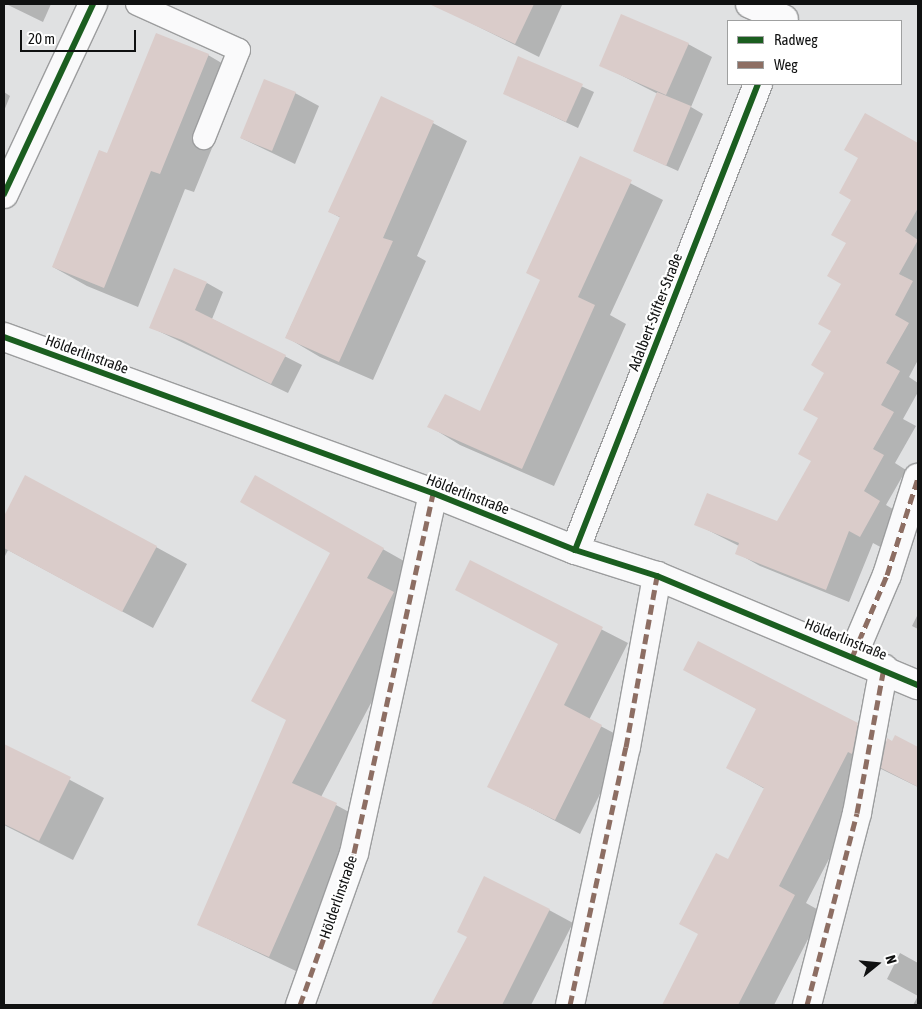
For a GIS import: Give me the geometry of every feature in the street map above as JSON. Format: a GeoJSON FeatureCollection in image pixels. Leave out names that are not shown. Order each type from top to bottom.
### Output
{"type":"FeatureCollection","features":[{"type":"Feature","properties":{"kind":"street"},"geometry":{"type":"LineString","coordinates":[[4,194],[93,4]]}},
{"type":"Feature","properties":{"kind":"street"},"geometry":{"type":"LineString","coordinates":[[750,4],[786,15]]}},
{"type":"Feature","properties":{"kind":"street","name":"Adalbert-Stifter-Straße"},"geometry":{"type":"LineString","coordinates":[[575,550],[758,85]]}},
{"type":"Feature","properties":{"kind":"street","name":"Hölderlinstraße"},"geometry":{"type":"LineString","coordinates":[[4,337],[433,494],[575,550],[657,576],[884,668],[918,685]]}},
{"type":"Feature","properties":{"kind":"street","name":"Hölderlinstraße"},"geometry":{"type":"LineString","coordinates":[[852,655],[887,575],[918,478]]}},
{"type":"Feature","properties":{"kind":"street","name":"Hölderlinstraße"},"geometry":{"type":"LineString","coordinates":[[300,1005],[354,853],[433,494]]}},
{"type":"Feature","properties":{"kind":"street"},"geometry":{"type":"LineString","coordinates":[[570,1005],[626,747],[657,576]]}},
{"type":"Feature","properties":{"kind":"street","name":"Hölderlinstraße"},"geometry":{"type":"LineString","coordinates":[[807,1005],[857,813],[884,668]]}},
{"type":"Feature","properties":{"kind":"lane"},"geometry":{"type":"LineString","coordinates":[[137,4],[239,50],[204,138]]}},
{"type":"Feature","properties":{"kind":"building"},"geometry":{"type":"Polygon","coordinates":[[[429,4],[534,4],[515,44],[429,4]]]}},
{"type":"Feature","properties":{"kind":"building"},"geometry":{"type":"Polygon","coordinates":[[[621,14],[689,43],[666,95],[599,66],[621,14]]]}},
{"type":"Feature","properties":{"kind":"building"},"geometry":{"type":"Polygon","coordinates":[[[156,33],[209,54],[160,174],[151,171],[104,288],[52,267],[99,150],[107,153],[156,33]]]}},
{"type":"Feature","properties":{"kind":"building"},"geometry":{"type":"Polygon","coordinates":[[[518,56],[583,84],[566,122],[503,94],[518,56]]]}},
{"type":"Feature","properties":{"kind":"building"},"geometry":{"type":"Polygon","coordinates":[[[264,79],[296,92],[272,151],[240,138],[264,79]]]}},
{"type":"Feature","properties":{"kind":"building"},"geometry":{"type":"Polygon","coordinates":[[[657,92],[691,106],[666,166],[633,151],[657,92]]]}},
{"type":"Feature","properties":{"kind":"building"},"geometry":{"type":"Polygon","coordinates":[[[381,96],[434,121],[383,238],[393,241],[339,362],[285,338],[340,217],[328,212],[381,96]]]}},
{"type":"Feature","properties":{"kind":"building"},"geometry":{"type":"Polygon","coordinates":[[[865,113],[918,143],[918,208],[905,231],[918,240],[899,274],[913,281],[895,315],[909,323],[886,363],[900,371],[881,405],[894,412],[873,449],[884,455],[864,491],[880,501],[860,537],[849,531],[826,590],[735,554],[739,543],[694,525],[707,493],[777,521],[811,461],[798,454],[818,418],[803,410],[824,373],[811,365],[831,331],[818,324],[841,284],[827,276],[846,243],[831,235],[851,200],[839,193],[858,158],[844,150],[865,113]]]}},
{"type":"Feature","properties":{"kind":"building"},"geometry":{"type":"Polygon","coordinates":[[[580,156],[632,180],[578,297],[595,305],[522,469],[427,427],[445,394],[480,411],[540,280],[526,273],[580,156]]]}},
{"type":"Feature","properties":{"kind":"building"},"geometry":{"type":"Polygon","coordinates":[[[174,268],[207,282],[195,310],[286,355],[271,384],[182,340],[149,328],[174,268]]]}},
{"type":"Feature","properties":{"kind":"building"},"geometry":{"type":"Polygon","coordinates":[[[25,475],[157,546],[122,612],[4,548],[4,516],[25,475]]]}},
{"type":"Feature","properties":{"kind":"building"},"geometry":{"type":"Polygon","coordinates":[[[255,475],[384,548],[367,578],[394,592],[292,783],[337,803],[269,957],[197,925],[286,720],[251,701],[330,553],[240,502],[255,475]]]}},
{"type":"Feature","properties":{"kind":"building"},"geometry":{"type":"Polygon","coordinates":[[[470,560],[603,627],[564,705],[602,725],[555,820],[487,787],[558,644],[455,590],[470,560]]]}},
{"type":"Feature","properties":{"kind":"building"},"geometry":{"type":"Polygon","coordinates":[[[698,641],[858,723],[852,754],[848,752],[779,886],[795,895],[738,1005],[662,1005],[698,934],[679,924],[716,853],[728,859],[764,788],[726,768],[756,709],[683,670],[698,641]]]}},
{"type":"Feature","properties":{"kind":"building"},"geometry":{"type":"Polygon","coordinates":[[[895,735],[918,747],[918,787],[881,768],[887,738],[892,741],[895,735]]]}},
{"type":"Feature","properties":{"kind":"building"},"geometry":{"type":"Polygon","coordinates":[[[4,744],[71,777],[39,841],[4,824],[4,744]]]}},
{"type":"Feature","properties":{"kind":"building"},"geometry":{"type":"Polygon","coordinates":[[[484,876],[550,909],[502,1005],[431,1005],[467,937],[457,932],[484,876]]]}},
{"type":"Feature","properties":{"kind":"marked path"},"geometry":{"type":"LineString","coordinates":[[853,655],[887,575],[918,478]]}},
{"type":"Feature","properties":{"kind":"marked path"},"geometry":{"type":"LineString","coordinates":[[300,1005],[354,853],[433,493]]}},
{"type":"Feature","properties":{"kind":"marked path"},"geometry":{"type":"LineString","coordinates":[[570,1005],[626,747],[657,576]]}},
{"type":"Feature","properties":{"kind":"marked path"},"geometry":{"type":"LineString","coordinates":[[807,1005],[857,813],[884,668]]}},
{"type":"Feature","properties":{"kind":"cycle path"},"geometry":{"type":"LineString","coordinates":[[4,194],[93,4]]}},
{"type":"Feature","properties":{"kind":"cycle path"},"geometry":{"type":"LineString","coordinates":[[575,550],[758,85]]}},
{"type":"Feature","properties":{"kind":"cycle path"},"geometry":{"type":"LineString","coordinates":[[4,337],[433,493],[575,550],[657,576],[918,685]]}}]}
